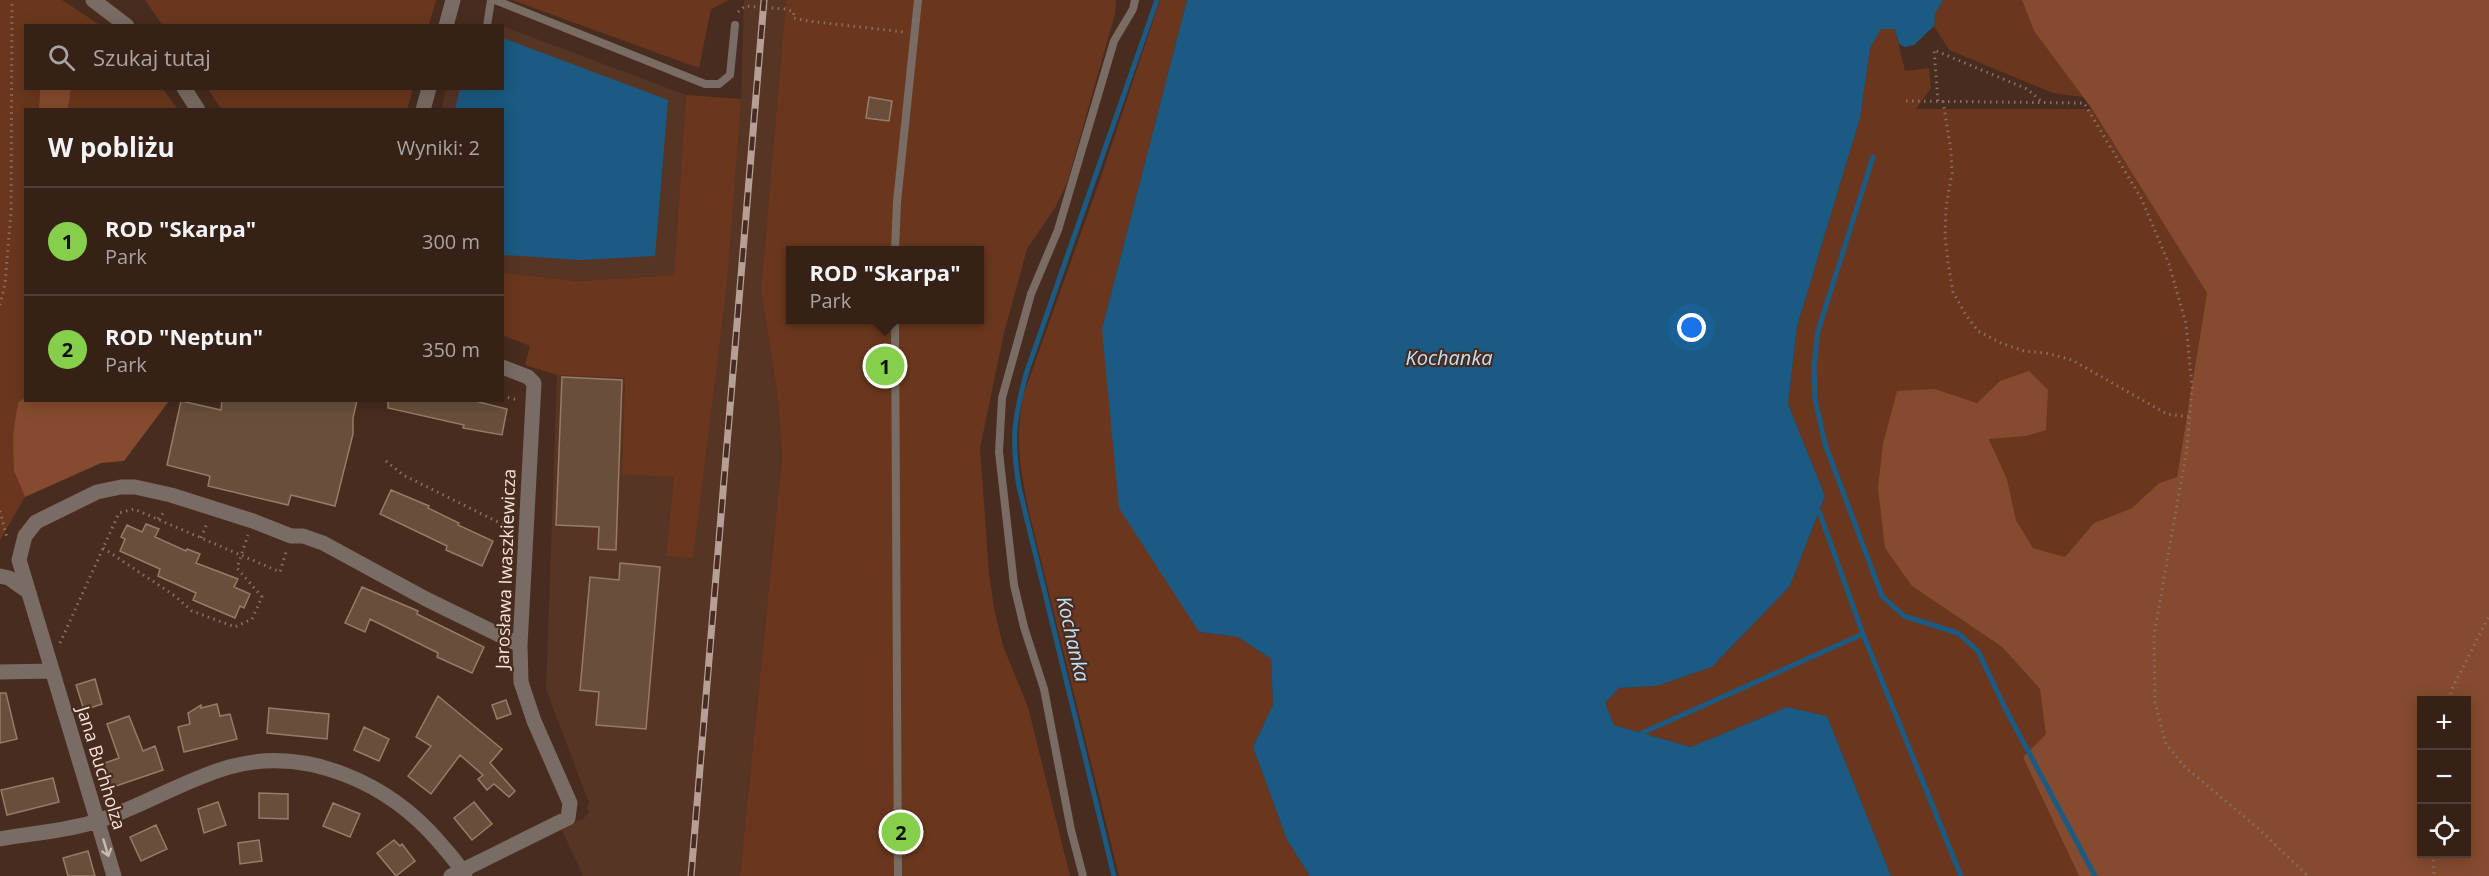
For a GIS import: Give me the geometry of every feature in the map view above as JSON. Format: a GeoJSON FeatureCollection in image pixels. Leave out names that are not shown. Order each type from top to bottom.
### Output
{"type":"FeatureCollection","features":[{"type":"Feature","properties":{"kind":"street"},"geometry":{"type":"LineString","coordinates":[[93,0],[124,24]]}},
{"type":"Feature","properties":{"kind":"street"},"geometry":{"type":"LineString","coordinates":[[447,24],[453,0]]}},
{"type":"Feature","properties":{"kind":"street"},"geometry":{"type":"LineString","coordinates":[[185,90],[197,108]]}},
{"type":"Feature","properties":{"kind":"street"},"geometry":{"type":"LineString","coordinates":[[424,108],[428,90]]}},
{"type":"Feature","properties":{"kind":"street","name":"Jarosława Iwaszkiewicza"},"geometry":{"type":"LineString","coordinates":[[459,874],[568,818],[570,803],[534,721],[522,682],[520,645],[534,383],[528,377],[504,368]]}},
{"type":"Feature","properties":{"kind":"street","name":"Jana Buchholza"},"geometry":{"type":"LineString","coordinates":[[114,876],[18,560],[25,536],[36,522],[98,492],[121,487],[171,495],[253,521]]}},
{"type":"Feature","properties":{"kind":"street"},"geometry":{"type":"LineString","coordinates":[[253,521],[291,536],[303,536],[323,543],[426,599],[520,645]]}},
{"type":"Feature","properties":{"kind":"street"},"geometry":{"type":"LineString","coordinates":[[0,576],[9,578],[26,590]]}},
{"type":"Feature","properties":{"kind":"street"},"geometry":{"type":"LineString","coordinates":[[0,672],[50,664]]}},
{"type":"Feature","properties":{"kind":"street"},"geometry":{"type":"LineString","coordinates":[[0,839],[98,821],[231,766],[254,762],[296,762],[330,769],[382,793],[416,818],[459,874]]}},
{"type":"Feature","properties":{"kind":"lane"},"geometry":{"type":"LineString","coordinates":[[487,24],[493,0],[705,84],[719,84],[730,75],[735,25]]}},
{"type":"Feature","properties":{"kind":"lane"},"geometry":{"type":"LineString","coordinates":[[895,246],[897,202],[918,0]]}},
{"type":"Feature","properties":{"kind":"lane"},"geometry":{"type":"LineString","coordinates":[[1083,876],[1071,830],[1044,689],[1024,627],[1014,585],[999,452],[1002,398],[1028,304],[1061,219],[1114,42],[1133,9],[1135,0]]}},
{"type":"Feature","properties":{"kind":"lane"},"geometry":{"type":"LineString","coordinates":[[895,324],[898,876]]}},
{"type":"Feature","properties":{"kind":"path"},"geometry":{"type":"LineString","coordinates":[[0,305],[5,284],[10,212],[12,0]]}},
{"type":"Feature","properties":{"kind":"path"},"geometry":{"type":"LineString","coordinates":[[735,25],[736,13],[745,6],[785,9],[794,12],[793,18],[808,21],[913,33]]}},
{"type":"Feature","properties":{"kind":"path"},"geometry":{"type":"LineString","coordinates":[[2042,103],[2027,89],[1934,50],[1940,101],[1951,151],[1952,173],[1946,217],[1948,262],[1953,292],[1978,331],[2001,343],[2024,351],[2046,352],[2072,360],[2167,414],[2190,417]]}},
{"type":"Feature","properties":{"kind":"path"},"geometry":{"type":"LineString","coordinates":[[1906,101],[2085,103],[2141,198],[2169,264],[2186,324],[2192,387],[2187,448],[2154,635],[2155,703],[2166,744],[2184,766],[2260,830],[2308,876]]}},
{"type":"Feature","properties":{"kind":"path"},"geometry":{"type":"LineString","coordinates":[[504,397],[524,404]]}},
{"type":"Feature","properties":{"kind":"path"},"geometry":{"type":"LineString","coordinates":[[386,461],[404,475],[518,531]]}},
{"type":"Feature","properties":{"kind":"path"},"geometry":{"type":"LineString","coordinates":[[50,664],[119,513],[134,509],[280,572],[291,536]]}},
{"type":"Feature","properties":{"kind":"path"},"geometry":{"type":"LineString","coordinates":[[103,548],[175,596],[192,611],[235,627],[252,619],[262,597],[237,568],[253,521]]}},
{"type":"Feature","properties":{"kind":"path"},"geometry":{"type":"LineString","coordinates":[[2450,696],[2489,616]]}},
{"type":"Feature","properties":{"kind":"path"},"geometry":{"type":"LineString","coordinates":[[2433,858],[2434,876]]}},
{"type":"Feature","properties":{"kind":"shaded area"},"geometry":{"type":"Polygon","coordinates":[[[0,0],[62,0],[98,24],[24,24],[24,90],[40,90],[39,108],[24,108],[24,399],[18,402],[14,471],[25,497],[0,540],[0,0]]]}},
{"type":"Feature","properties":{"kind":"shaded area"},"geometry":{"type":"Polygon","coordinates":[[[145,0],[436,0],[429,24],[162,24],[145,0]]]}},
{"type":"Feature","properties":{"kind":"shaded area"},"geometry":{"type":"Polygon","coordinates":[[[512,0],[729,0],[711,9],[699,68],[512,0]]]}},
{"type":"Feature","properties":{"kind":"shaded area"},"geometry":{"type":"Polygon","coordinates":[[[744,0],[786,0],[761,291],[778,398],[782,457],[740,876],[583,876],[561,828],[583,819],[589,812],[587,808],[589,803],[546,689],[557,375],[625,378],[622,473],[674,477],[666,555],[693,558],[741,99],[744,0]]]}},
{"type":"Feature","properties":{"kind":"shaded area"},"geometry":{"type":"Polygon","coordinates":[[[786,0],[1116,0],[1115,14],[1067,183],[1055,208],[1027,249],[1004,333],[980,448],[989,573],[994,608],[1003,646],[1028,707],[1070,876],[740,876],[782,457],[778,398],[761,291],[786,0]]]}},
{"type":"Feature","properties":{"kind":"shaded area"},"geometry":{"type":"Polygon","coordinates":[[[1160,0],[1187,0],[1102,329],[1199,632],[1238,637],[1271,659],[1273,705],[1253,747],[1287,840],[1310,876],[1119,876],[1023,481],[1019,427],[1023,396],[1101,177],[1160,0]]]}},
{"type":"Feature","properties":{"kind":"shaded area"},"geometry":{"type":"Polygon","coordinates":[[[1943,0],[2022,0],[2034,31],[2083,97],[2053,93],[1949,50],[1934,26],[1935,14],[1943,0]]]}},
{"type":"Feature","properties":{"kind":"shaded area"},"geometry":{"type":"Polygon","coordinates":[[[2022,0],[2489,0],[2489,876],[2079,876],[2023,757],[2046,734],[2040,689],[2002,647],[1912,586],[1885,548],[1878,488],[1883,444],[1897,391],[1935,389],[1977,403],[2000,381],[2029,371],[2048,390],[2046,430],[2026,436],[1989,439],[2007,479],[2016,520],[2033,548],[2065,557],[2094,523],[2132,508],[2159,483],[2177,477],[2207,293],[2092,109],[2034,31],[2022,0]]]}},
{"type":"Feature","properties":{"kind":"shaded area"},"geometry":{"type":"Polygon","coordinates":[[[504,27],[686,95],[674,275],[579,281],[504,273],[504,108],[441,108],[446,90],[504,90],[504,27]]]}},
{"type":"Feature","properties":{"kind":"shaded area"},"geometry":{"type":"Polygon","coordinates":[[[1880,29],[1895,29],[1905,71],[1929,68],[1931,88],[1916,109],[2092,109],[2207,293],[2177,477],[2159,483],[2132,508],[2094,523],[2065,557],[2033,548],[2016,520],[2007,479],[1989,438],[2026,436],[2000,381],[1977,403],[1935,389],[1912,586],[2002,647],[2040,689],[2047,734],[2023,757],[2079,876],[1891,876],[1827,716],[1787,707],[1691,747],[1614,725],[1605,703],[1619,688],[1657,686],[1712,667],[1790,586],[1825,496],[1788,404],[1797,327],[1860,118],[1870,48],[1880,29]]]}},
{"type":"Feature","properties":{"kind":"shaded area"},"geometry":{"type":"Polygon","coordinates":[[[40,90],[71,90],[68,108],[39,108],[40,90]]]}},
{"type":"Feature","properties":{"kind":"shaded area"},"geometry":{"type":"Polygon","coordinates":[[[71,90],[164,90],[177,108],[68,108],[71,90]]]}},
{"type":"Feature","properties":{"kind":"shaded area"},"geometry":{"type":"Polygon","coordinates":[[[209,90],[413,90],[408,108],[220,108],[209,90]]]}},
{"type":"Feature","properties":{"kind":"shaded area"},"geometry":{"type":"Polygon","coordinates":[[[686,95],[741,99],[727,281],[693,558],[666,556],[674,477],[622,474],[625,378],[557,375],[525,365],[530,346],[504,336],[504,273],[579,281],[674,275],[686,95]]]}},
{"type":"Feature","properties":{"kind":"shaded area"},"geometry":{"type":"Polygon","coordinates":[[[24,399],[24,402],[168,402],[124,461],[101,463],[25,497],[14,471],[13,436],[18,402],[24,399]]]}},
{"type":"Feature","properties":{"kind":"water","name":"Kochanka"},"geometry":{"type":"Polygon","coordinates":[[[1187,0],[1943,0],[1935,14],[1934,26],[1914,45],[1905,47],[1899,44],[1895,29],[1881,29],[1870,48],[1860,118],[1797,327],[1788,404],[1825,496],[1790,586],[1712,667],[1657,686],[1619,688],[1605,703],[1614,725],[1691,747],[1787,707],[1827,716],[1891,876],[1310,876],[1287,840],[1253,747],[1273,705],[1271,659],[1238,637],[1199,632],[1119,508],[1102,329],[1187,0]]]}},
{"type":"Feature","properties":{"kind":"water"},"geometry":{"type":"Polygon","coordinates":[[[504,38],[668,100],[655,256],[581,260],[504,255],[504,108],[455,108],[460,90],[504,90],[504,38]]]}},
{"type":"Feature","properties":{"kind":"building"},"geometry":{"type":"Polygon","coordinates":[[[869,97],[892,101],[889,121],[866,118],[869,97]]]}},
{"type":"Feature","properties":{"kind":"building"},"geometry":{"type":"Polygon","coordinates":[[[562,377],[622,380],[616,550],[598,549],[599,527],[556,525],[562,377]]]}},
{"type":"Feature","properties":{"kind":"building"},"geometry":{"type":"Polygon","coordinates":[[[181,402],[221,410],[222,402],[357,402],[353,434],[335,506],[291,495],[288,505],[208,486],[210,476],[167,465],[181,402]]]}},
{"type":"Feature","properties":{"kind":"building"},"geometry":{"type":"Polygon","coordinates":[[[388,402],[479,402],[507,409],[502,435],[463,428],[464,425],[388,408],[388,402]]]}},
{"type":"Feature","properties":{"kind":"building"},"geometry":{"type":"Polygon","coordinates":[[[391,490],[429,506],[428,508],[459,523],[458,525],[493,541],[482,566],[446,550],[447,546],[380,514],[391,490]]]}},
{"type":"Feature","properties":{"kind":"building"},"geometry":{"type":"Polygon","coordinates":[[[146,524],[159,529],[155,537],[186,551],[187,549],[200,554],[196,563],[238,579],[234,587],[250,594],[244,608],[240,606],[235,618],[193,600],[196,593],[158,576],[160,569],[120,551],[125,539],[121,537],[127,525],[142,532],[146,524]]]}},
{"type":"Feature","properties":{"kind":"building"},"geometry":{"type":"Polygon","coordinates":[[[620,563],[660,567],[646,729],[596,725],[599,692],[580,690],[590,577],[619,580],[620,563]]]}},
{"type":"Feature","properties":{"kind":"building"},"geometry":{"type":"Polygon","coordinates":[[[362,587],[418,611],[417,614],[484,647],[472,673],[437,657],[438,653],[370,619],[365,632],[345,623],[362,587]]]}},
{"type":"Feature","properties":{"kind":"building"},"geometry":{"type":"Polygon","coordinates":[[[95,679],[102,704],[84,710],[76,685],[95,679]]]}},
{"type":"Feature","properties":{"kind":"building"},"geometry":{"type":"Polygon","coordinates":[[[0,693],[6,693],[17,739],[0,743],[0,693]]]}},
{"type":"Feature","properties":{"kind":"building"},"geometry":{"type":"Polygon","coordinates":[[[438,696],[502,749],[490,763],[515,791],[509,797],[494,784],[487,790],[478,779],[483,775],[460,755],[431,794],[408,776],[431,746],[416,737],[438,696]]]}},
{"type":"Feature","properties":{"kind":"building"},"geometry":{"type":"Polygon","coordinates":[[[506,700],[511,714],[497,719],[492,705],[506,700]]]}},
{"type":"Feature","properties":{"kind":"building"},"geometry":{"type":"Polygon","coordinates":[[[217,704],[220,716],[230,714],[237,739],[184,752],[178,727],[190,724],[188,713],[201,705],[201,708],[217,704]]]}},
{"type":"Feature","properties":{"kind":"building"},"geometry":{"type":"Polygon","coordinates":[[[269,708],[329,714],[327,739],[267,733],[269,708]]]}},
{"type":"Feature","properties":{"kind":"building"},"geometry":{"type":"Polygon","coordinates":[[[129,716],[143,751],[155,746],[163,770],[110,788],[102,764],[119,758],[107,724],[129,716]]]}},
{"type":"Feature","properties":{"kind":"building"},"geometry":{"type":"Polygon","coordinates":[[[364,727],[389,739],[379,761],[354,750],[364,727]]]}},
{"type":"Feature","properties":{"kind":"building"},"geometry":{"type":"Polygon","coordinates":[[[53,778],[59,802],[7,815],[1,790],[53,778]]]}},
{"type":"Feature","properties":{"kind":"building"},"geometry":{"type":"Polygon","coordinates":[[[259,793],[288,794],[288,819],[259,818],[259,793]]]}},
{"type":"Feature","properties":{"kind":"building"},"geometry":{"type":"Polygon","coordinates":[[[218,802],[226,825],[204,833],[198,809],[218,802]]]}},
{"type":"Feature","properties":{"kind":"building"},"geometry":{"type":"Polygon","coordinates":[[[474,802],[492,824],[472,840],[454,818],[474,802]]]}},
{"type":"Feature","properties":{"kind":"building"},"geometry":{"type":"Polygon","coordinates":[[[333,803],[360,814],[350,837],[323,826],[333,803]]]}},
{"type":"Feature","properties":{"kind":"building"},"geometry":{"type":"Polygon","coordinates":[[[156,825],[167,849],[141,861],[130,837],[156,825]]]}},
{"type":"Feature","properties":{"kind":"building"},"geometry":{"type":"Polygon","coordinates":[[[259,840],[262,861],[240,864],[238,843],[259,840]]]}},
{"type":"Feature","properties":{"kind":"building"},"geometry":{"type":"Polygon","coordinates":[[[394,840],[400,846],[402,844],[415,861],[396,876],[377,853],[394,840]]]}},
{"type":"Feature","properties":{"kind":"building"},"geometry":{"type":"Polygon","coordinates":[[[88,851],[95,876],[68,876],[63,858],[88,851]]]}},
{"type":"Feature","properties":{"kind":"waterway","name":"Kochanka"},"geometry":{"type":"LineString","coordinates":[[1114,876],[1019,487],[1015,455],[1015,428],[1027,371],[1157,0]]}},
{"type":"Feature","properties":{"kind":"waterway"},"geometry":{"type":"LineString","coordinates":[[1873,157],[1818,331],[1814,365],[1815,399],[1825,444],[1882,596],[1904,616],[1958,633],[1978,651],[2005,708],[2095,876]]}},
{"type":"Feature","properties":{"kind":"waterway"},"geometry":{"type":"LineString","coordinates":[[1819,511],[1863,634],[1961,876]]}},
{"type":"Feature","properties":{"kind":"waterway"},"geometry":{"type":"LineString","coordinates":[[1642,733],[1863,634]]}},
{"type":"Feature","properties":{"kind":"railway"},"geometry":{"type":"LineString","coordinates":[[691,876],[764,0]]}},
{"type":"Feature","properties":{"kind":"place","name":"ROD \"Skarpa\""},"geometry":{"type":"Point","coordinates":[885,366]}},
{"type":"Feature","properties":{"kind":"place","name":"ROD \"Neptun\""},"geometry":{"type":"Point","coordinates":[901,832]}}]}
